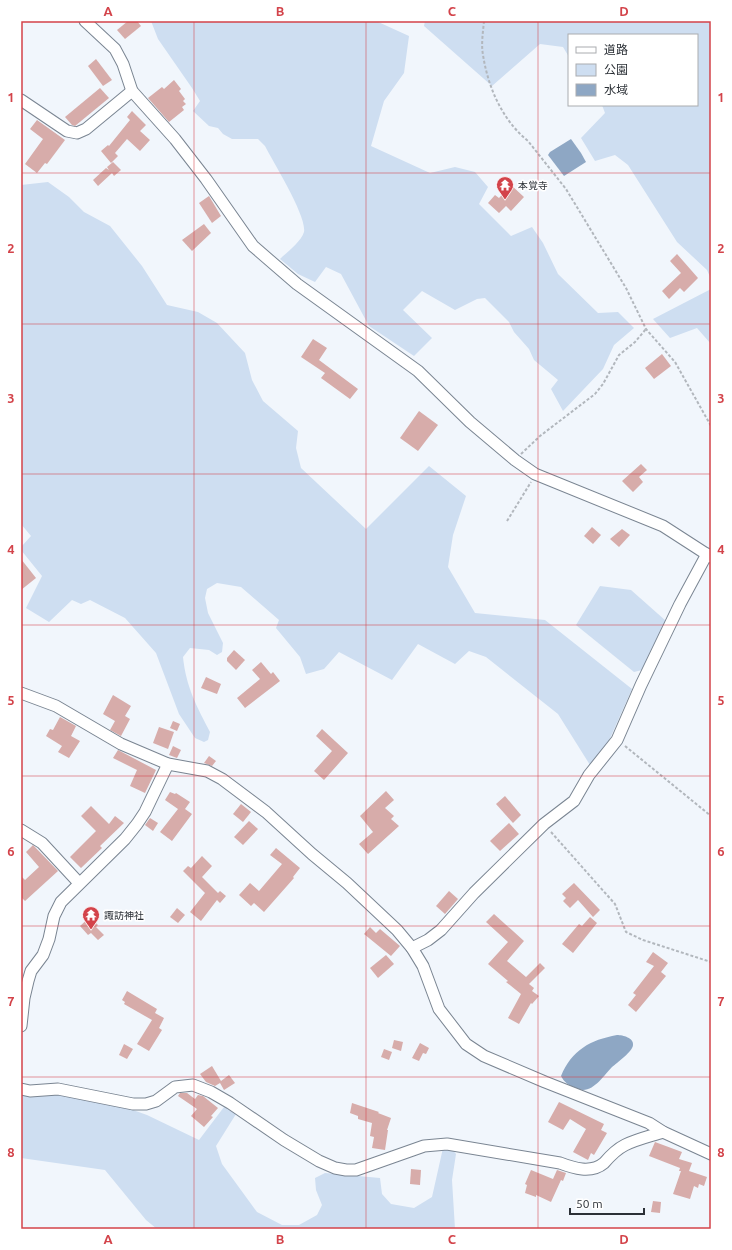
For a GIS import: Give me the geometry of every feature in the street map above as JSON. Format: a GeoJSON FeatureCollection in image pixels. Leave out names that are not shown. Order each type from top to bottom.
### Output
{"type":"FeatureCollection","features":[{"type":"Feature","properties":{"kind":"street"},"geometry":{"type":"LineString","coordinates":[[85,21],[114,49],[122,64],[132,91],[175,139],[206,179],[253,246],[297,284],[418,371],[470,422],[515,460],[536,474],[663,526],[709,556],[670,624],[617,740],[589,775],[574,801],[544,824],[474,893],[441,930],[428,940],[412,948]]}},
{"type":"Feature","properties":{"kind":"street"},"geometry":{"type":"LineString","coordinates":[[21,100],[67,131],[77,133],[86,130],[132,91]]}},
{"type":"Feature","properties":{"kind":"street"},"geometry":{"type":"LineString","coordinates":[[21,693],[56,706],[121,744],[168,764],[207,771],[222,779],[266,812],[312,854],[347,883],[397,930],[412,948],[423,966],[439,1009],[466,1044],[484,1056],[649,1123],[663,1132],[711,1154]]}},
{"type":"Feature","properties":{"kind":"street"},"geometry":{"type":"LineString","coordinates":[[21,1026],[24,998],[31,971],[43,955],[49,939],[54,916],[61,902],[125,839],[137,824],[168,764]]}},
{"type":"Feature","properties":{"kind":"street"},"geometry":{"type":"LineString","coordinates":[[21,830],[42,843],[79,883]]}},
{"type":"Feature","properties":{"kind":"street"},"geometry":{"type":"LineString","coordinates":[[21,1089],[30,1091],[58,1089],[133,1104],[146,1104],[156,1101],[175,1087],[193,1085],[211,1092],[230,1103],[284,1140],[319,1161],[335,1168],[346,1170],[356,1170],[424,1146],[447,1144],[560,1163],[575,1169],[593,1168],[602,1164],[624,1145],[663,1132]]}},
{"type":"Feature","properties":{"kind":"path"},"geometry":{"type":"LineString","coordinates":[[484,21],[482,54],[493,95],[508,120],[528,141],[566,189],[626,288],[646,329],[675,362],[711,426]]}},
{"type":"Feature","properties":{"kind":"path"},"geometry":{"type":"LineString","coordinates":[[515,460],[540,436],[595,394],[603,384],[619,355],[635,342],[646,329]]}},
{"type":"Feature","properties":{"kind":"path"},"geometry":{"type":"LineString","coordinates":[[507,522],[536,474]]}},
{"type":"Feature","properties":{"kind":"path"},"geometry":{"type":"LineString","coordinates":[[617,740],[711,816]]}},
{"type":"Feature","properties":{"kind":"path"},"geometry":{"type":"LineString","coordinates":[[544,824],[615,904],[626,932],[643,940],[711,962]]}},
{"type":"Feature","properties":{"kind":"green space"},"geometry":{"type":"Polygon","coordinates":[[[151,21],[376,21],[409,36],[404,73],[384,101],[371,146],[430,173],[455,167],[475,172],[488,187],[479,204],[511,236],[532,227],[543,243],[558,274],[598,313],[618,312],[634,328],[614,345],[603,369],[563,411],[551,389],[558,380],[534,360],[529,349],[514,332],[509,322],[485,298],[477,299],[455,310],[422,291],[403,310],[432,338],[414,356],[369,326],[341,274],[326,267],[315,282],[298,274],[280,259],[297,243],[304,232],[304,224],[282,176],[265,146],[258,139],[232,139],[223,134],[218,128],[209,126],[193,111],[200,101],[158,39],[151,21]]]}},
{"type":"Feature","properties":{"kind":"green space"},"geometry":{"type":"Polygon","coordinates":[[[425,21],[711,21],[711,279],[707,270],[677,242],[628,165],[615,155],[595,161],[581,138],[605,113],[602,106],[698,106],[698,34],[568,34],[568,55],[563,47],[540,44],[492,86],[424,26],[425,21]]]}},
{"type":"Feature","properties":{"kind":"green space"},"geometry":{"type":"Polygon","coordinates":[[[48,182],[69,197],[84,212],[110,226],[142,266],[167,305],[198,312],[217,323],[245,353],[252,380],[263,401],[298,431],[296,448],[301,468],[366,529],[429,466],[466,496],[453,535],[448,567],[475,613],[545,620],[632,689],[599,763],[590,765],[558,714],[486,657],[469,651],[455,664],[418,644],[392,680],[339,652],[324,669],[306,674],[300,657],[276,628],[279,620],[241,587],[217,583],[207,589],[205,598],[208,613],[223,643],[222,652],[217,655],[209,650],[190,648],[183,657],[189,687],[210,732],[208,740],[204,742],[195,738],[179,714],[156,653],[125,618],[90,600],[81,604],[72,600],[49,622],[26,608],[42,576],[21,550],[21,547],[31,536],[21,524],[21,185],[48,182]]]}},
{"type":"Feature","properties":{"kind":"green space"},"geometry":{"type":"Polygon","coordinates":[[[711,289],[711,344],[697,328],[670,338],[653,319],[711,289]]]}},
{"type":"Feature","properties":{"kind":"green space"},"geometry":{"type":"Polygon","coordinates":[[[600,586],[631,590],[666,621],[642,670],[634,672],[576,625],[600,586]]]}},
{"type":"Feature","properties":{"kind":"green space"},"geometry":{"type":"Polygon","coordinates":[[[21,1094],[60,1094],[133,1110],[147,1115],[199,1140],[224,1107],[231,1108],[236,1114],[216,1146],[222,1164],[257,1212],[282,1225],[299,1225],[317,1215],[322,1205],[316,1190],[315,1178],[325,1173],[380,1178],[382,1194],[391,1204],[414,1208],[432,1197],[443,1148],[452,1149],[456,1154],[452,1180],[455,1229],[157,1229],[146,1220],[105,1170],[21,1158],[21,1094]]]}},
{"type":"Feature","properties":{"kind":"water"},"geometry":{"type":"Polygon","coordinates":[[[571,139],[586,162],[564,176],[548,155],[550,152],[571,139]]]}},
{"type":"Feature","properties":{"kind":"water"},"geometry":{"type":"Polygon","coordinates":[[[617,1035],[625,1036],[632,1040],[632,1048],[628,1054],[612,1067],[596,1085],[583,1090],[565,1082],[561,1076],[565,1067],[576,1053],[590,1043],[617,1035]]]}},
{"type":"Feature","properties":{"kind":"building"},"geometry":{"type":"Polygon","coordinates":[[[128,21],[137,21],[141,26],[125,39],[117,30],[128,21]]]}},
{"type":"Feature","properties":{"kind":"building"},"geometry":{"type":"Polygon","coordinates":[[[96,59],[112,80],[103,86],[88,66],[96,59]]]}},
{"type":"Feature","properties":{"kind":"building"},"geometry":{"type":"Polygon","coordinates":[[[174,80],[181,89],[179,91],[185,99],[183,101],[186,104],[182,107],[184,110],[169,122],[148,98],[162,87],[164,89],[174,80]]]}},
{"type":"Feature","properties":{"kind":"building"},"geometry":{"type":"Polygon","coordinates":[[[100,88],[109,98],[75,126],[72,125],[65,117],[100,88]]]}},
{"type":"Feature","properties":{"kind":"building"},"geometry":{"type":"Polygon","coordinates":[[[132,111],[146,125],[140,131],[150,140],[140,151],[127,139],[115,153],[118,156],[111,163],[101,151],[108,145],[109,146],[130,120],[127,117],[132,111]]]}},
{"type":"Feature","properties":{"kind":"building"},"geometry":{"type":"Polygon","coordinates":[[[37,120],[65,140],[47,164],[45,163],[37,173],[25,164],[43,139],[30,129],[37,120]]]}},
{"type":"Feature","properties":{"kind":"building"},"geometry":{"type":"Polygon","coordinates":[[[113,162],[121,170],[114,176],[112,173],[98,186],[93,180],[106,168],[109,170],[107,167],[113,162]]]}},
{"type":"Feature","properties":{"kind":"building","name":"本覚寺"},"geometry":{"type":"Polygon","coordinates":[[[511,185],[524,197],[511,211],[506,206],[499,213],[488,203],[495,195],[499,198],[511,185]]]}},
{"type":"Feature","properties":{"kind":"building"},"geometry":{"type":"Polygon","coordinates":[[[209,196],[221,216],[212,223],[199,203],[209,196]]]}},
{"type":"Feature","properties":{"kind":"building"},"geometry":{"type":"Polygon","coordinates":[[[204,224],[211,233],[192,251],[182,240],[204,224]]]}},
{"type":"Feature","properties":{"kind":"building"},"geometry":{"type":"Polygon","coordinates":[[[677,254],[698,278],[684,292],[680,288],[669,299],[662,291],[681,273],[670,261],[677,254]]]}},
{"type":"Feature","properties":{"kind":"building"},"geometry":{"type":"Polygon","coordinates":[[[313,339],[327,348],[319,360],[358,389],[350,399],[321,378],[325,373],[301,357],[313,339]]]}},
{"type":"Feature","properties":{"kind":"building"},"geometry":{"type":"Polygon","coordinates":[[[662,354],[671,366],[654,379],[645,368],[662,354]]]}},
{"type":"Feature","properties":{"kind":"building"},"geometry":{"type":"Polygon","coordinates":[[[419,411],[438,425],[418,451],[400,438],[419,411]]]}},
{"type":"Feature","properties":{"kind":"building"},"geometry":{"type":"Polygon","coordinates":[[[641,464],[647,470],[639,477],[643,482],[633,492],[622,481],[641,464]]]}},
{"type":"Feature","properties":{"kind":"building"},"geometry":{"type":"Polygon","coordinates":[[[592,527],[601,535],[593,544],[584,536],[592,527]]]}},
{"type":"Feature","properties":{"kind":"building"},"geometry":{"type":"Polygon","coordinates":[[[622,529],[630,535],[619,547],[610,539],[622,529]]]}},
{"type":"Feature","properties":{"kind":"building"},"geometry":{"type":"Polygon","coordinates":[[[21,559],[36,578],[21,590],[21,559]]]}},
{"type":"Feature","properties":{"kind":"building"},"geometry":{"type":"Polygon","coordinates":[[[234,650],[245,660],[236,670],[227,661],[227,658],[234,650]]]}},
{"type":"Feature","properties":{"kind":"building"},"geometry":{"type":"Polygon","coordinates":[[[261,662],[271,674],[273,672],[280,681],[245,708],[237,698],[260,679],[252,670],[261,662]]]}},
{"type":"Feature","properties":{"kind":"building"},"geometry":{"type":"Polygon","coordinates":[[[206,677],[221,684],[217,694],[201,688],[206,677]]]}},
{"type":"Feature","properties":{"kind":"building"},"geometry":{"type":"Polygon","coordinates":[[[113,695],[131,706],[125,716],[130,719],[121,736],[110,730],[115,721],[103,714],[113,695]]]}},
{"type":"Feature","properties":{"kind":"building"},"geometry":{"type":"Polygon","coordinates":[[[60,717],[76,726],[71,736],[80,741],[69,758],[58,752],[62,746],[46,736],[50,729],[53,730],[60,717]]]}},
{"type":"Feature","properties":{"kind":"building"},"geometry":{"type":"Polygon","coordinates":[[[173,721],[180,724],[177,731],[170,728],[173,721]]]}},
{"type":"Feature","properties":{"kind":"building"},"geometry":{"type":"Polygon","coordinates":[[[159,727],[174,732],[168,749],[153,743],[159,727]]]}},
{"type":"Feature","properties":{"kind":"building"},"geometry":{"type":"Polygon","coordinates":[[[322,729],[348,753],[324,780],[314,771],[332,751],[316,736],[322,729]]]}},
{"type":"Feature","properties":{"kind":"building"},"geometry":{"type":"Polygon","coordinates":[[[173,746],[181,750],[177,758],[169,755],[173,746]]]}},
{"type":"Feature","properties":{"kind":"building"},"geometry":{"type":"Polygon","coordinates":[[[118,750],[156,770],[145,793],[130,786],[137,770],[113,758],[118,750]]]}},
{"type":"Feature","properties":{"kind":"building"},"geometry":{"type":"Polygon","coordinates":[[[209,756],[216,761],[212,766],[204,763],[209,756]]]}},
{"type":"Feature","properties":{"kind":"building"},"geometry":{"type":"Polygon","coordinates":[[[386,791],[394,800],[385,808],[394,816],[391,819],[399,826],[368,854],[359,844],[373,832],[360,816],[386,791]]]}},
{"type":"Feature","properties":{"kind":"building"},"geometry":{"type":"Polygon","coordinates":[[[170,792],[176,793],[190,802],[185,809],[192,814],[172,841],[160,832],[178,809],[165,800],[170,792]]]}},
{"type":"Feature","properties":{"kind":"building"},"geometry":{"type":"Polygon","coordinates":[[[505,796],[521,815],[513,823],[496,804],[505,796]]]}},
{"type":"Feature","properties":{"kind":"building"},"geometry":{"type":"Polygon","coordinates":[[[241,804],[251,812],[243,822],[233,814],[241,804]]]}},
{"type":"Feature","properties":{"kind":"building"},"geometry":{"type":"Polygon","coordinates":[[[91,806],[109,824],[115,816],[124,823],[100,846],[102,848],[81,868],[70,857],[96,831],[81,816],[91,806]]]}},
{"type":"Feature","properties":{"kind":"building"},"geometry":{"type":"Polygon","coordinates":[[[150,818],[158,823],[153,831],[145,825],[150,818]]]}},
{"type":"Feature","properties":{"kind":"building"},"geometry":{"type":"Polygon","coordinates":[[[249,821],[258,829],[243,845],[234,837],[249,821]]]}},
{"type":"Feature","properties":{"kind":"building"},"geometry":{"type":"Polygon","coordinates":[[[509,823],[519,834],[500,851],[490,841],[509,823]]]}},
{"type":"Feature","properties":{"kind":"building"},"geometry":{"type":"Polygon","coordinates":[[[33,845],[58,871],[25,901],[21,897],[21,876],[25,880],[39,867],[26,852],[33,845]]]}},
{"type":"Feature","properties":{"kind":"building"},"geometry":{"type":"Polygon","coordinates":[[[276,848],[300,868],[293,877],[294,878],[264,912],[254,903],[251,906],[239,895],[250,883],[259,891],[282,864],[270,855],[276,848]]]}},
{"type":"Feature","properties":{"kind":"building"},"geometry":{"type":"Polygon","coordinates":[[[202,856],[212,866],[202,877],[218,893],[220,891],[226,896],[220,903],[217,900],[201,921],[190,912],[205,893],[183,871],[188,866],[191,868],[202,856]]]}},
{"type":"Feature","properties":{"kind":"building"},"geometry":{"type":"Polygon","coordinates":[[[574,883],[600,910],[593,917],[578,900],[570,908],[563,901],[566,898],[562,894],[574,883]]]}},
{"type":"Feature","properties":{"kind":"building"},"geometry":{"type":"Polygon","coordinates":[[[449,891],[458,899],[445,914],[436,906],[449,891]]]}},
{"type":"Feature","properties":{"kind":"building"},"geometry":{"type":"Polygon","coordinates":[[[177,908],[185,915],[178,923],[170,917],[177,908]]]}},
{"type":"Feature","properties":{"kind":"building"},"geometry":{"type":"Polygon","coordinates":[[[494,914],[524,941],[507,961],[526,977],[540,963],[545,968],[529,984],[534,988],[532,991],[539,996],[532,1004],[531,1003],[519,1024],[508,1018],[521,994],[506,982],[508,981],[488,964],[508,942],[486,922],[494,914]]]}},
{"type":"Feature","properties":{"kind":"building","name":"諏訪神社"},"geometry":{"type":"Polygon","coordinates":[[[90,917],[98,925],[96,927],[104,935],[98,940],[91,933],[88,935],[80,926],[90,917]]]}},
{"type":"Feature","properties":{"kind":"building"},"geometry":{"type":"Polygon","coordinates":[[[590,917],[597,923],[573,953],[562,944],[579,924],[582,926],[590,917]]]}},
{"type":"Feature","properties":{"kind":"building"},"geometry":{"type":"Polygon","coordinates":[[[370,927],[376,933],[380,929],[400,946],[391,956],[364,934],[370,927]]]}},
{"type":"Feature","properties":{"kind":"building"},"geometry":{"type":"Polygon","coordinates":[[[653,952],[668,963],[661,972],[666,976],[636,1012],[628,1005],[636,995],[633,993],[654,966],[646,962],[653,952]]]}},
{"type":"Feature","properties":{"kind":"building"},"geometry":{"type":"Polygon","coordinates":[[[386,955],[394,964],[378,978],[370,968],[386,955]]]}},
{"type":"Feature","properties":{"kind":"building"},"geometry":{"type":"Polygon","coordinates":[[[127,991],[157,1009],[155,1013],[164,1018],[159,1028],[162,1030],[149,1051],[137,1044],[152,1020],[124,1004],[125,1002],[122,1000],[127,991]]]}},
{"type":"Feature","properties":{"kind":"building"},"geometry":{"type":"Polygon","coordinates":[[[394,1040],[403,1042],[401,1051],[392,1048],[394,1040]]]}},
{"type":"Feature","properties":{"kind":"building"},"geometry":{"type":"Polygon","coordinates":[[[420,1043],[429,1048],[426,1054],[423,1053],[419,1061],[412,1058],[420,1043]]]}},
{"type":"Feature","properties":{"kind":"building"},"geometry":{"type":"Polygon","coordinates":[[[124,1044],[133,1049],[127,1059],[119,1055],[124,1044]]]}},
{"type":"Feature","properties":{"kind":"building"},"geometry":{"type":"Polygon","coordinates":[[[384,1049],[392,1052],[389,1060],[381,1057],[384,1049]]]}},
{"type":"Feature","properties":{"kind":"building"},"geometry":{"type":"Polygon","coordinates":[[[212,1066],[221,1081],[229,1075],[235,1083],[224,1090],[220,1083],[215,1086],[206,1082],[200,1074],[212,1066]]]}},
{"type":"Feature","properties":{"kind":"building"},"geometry":{"type":"Polygon","coordinates":[[[180,1093],[187,1093],[195,1099],[198,1095],[203,1096],[218,1108],[211,1116],[213,1117],[204,1127],[191,1116],[197,1109],[178,1096],[180,1093]]]}},
{"type":"Feature","properties":{"kind":"building"},"geometry":{"type":"Polygon","coordinates":[[[559,1102],[604,1124],[601,1130],[607,1133],[594,1155],[591,1153],[588,1160],[573,1152],[586,1129],[570,1119],[563,1130],[548,1122],[559,1102]]]}},
{"type":"Feature","properties":{"kind":"building"},"geometry":{"type":"Polygon","coordinates":[[[352,1103],[379,1112],[378,1113],[391,1118],[387,1130],[385,1150],[372,1148],[374,1137],[370,1136],[372,1123],[358,1119],[358,1116],[350,1113],[352,1103]]]}},
{"type":"Feature","properties":{"kind":"building"},"geometry":{"type":"Polygon","coordinates":[[[655,1142],[682,1152],[679,1159],[692,1163],[689,1171],[707,1177],[704,1186],[699,1184],[698,1188],[694,1186],[690,1199],[673,1194],[681,1171],[679,1171],[680,1168],[649,1156],[655,1142]]]}},
{"type":"Feature","properties":{"kind":"building"},"geometry":{"type":"Polygon","coordinates":[[[411,1169],[421,1170],[420,1185],[410,1184],[411,1169]]]}},
{"type":"Feature","properties":{"kind":"building"},"geometry":{"type":"Polygon","coordinates":[[[531,1170],[553,1179],[557,1170],[566,1173],[563,1181],[561,1180],[551,1202],[536,1195],[536,1197],[525,1193],[527,1185],[525,1184],[531,1170]]]}},
{"type":"Feature","properties":{"kind":"building"},"geometry":{"type":"Polygon","coordinates":[[[653,1201],[661,1202],[660,1213],[651,1212],[653,1201]]]}},
{"type":"Feature","properties":{"kind":"place","name":"本覚寺"},"geometry":{"type":"Point","coordinates":[505,200]}},
{"type":"Feature","properties":{"kind":"place","name":"諏訪神社"},"geometry":{"type":"Point","coordinates":[91,930]}}]}
